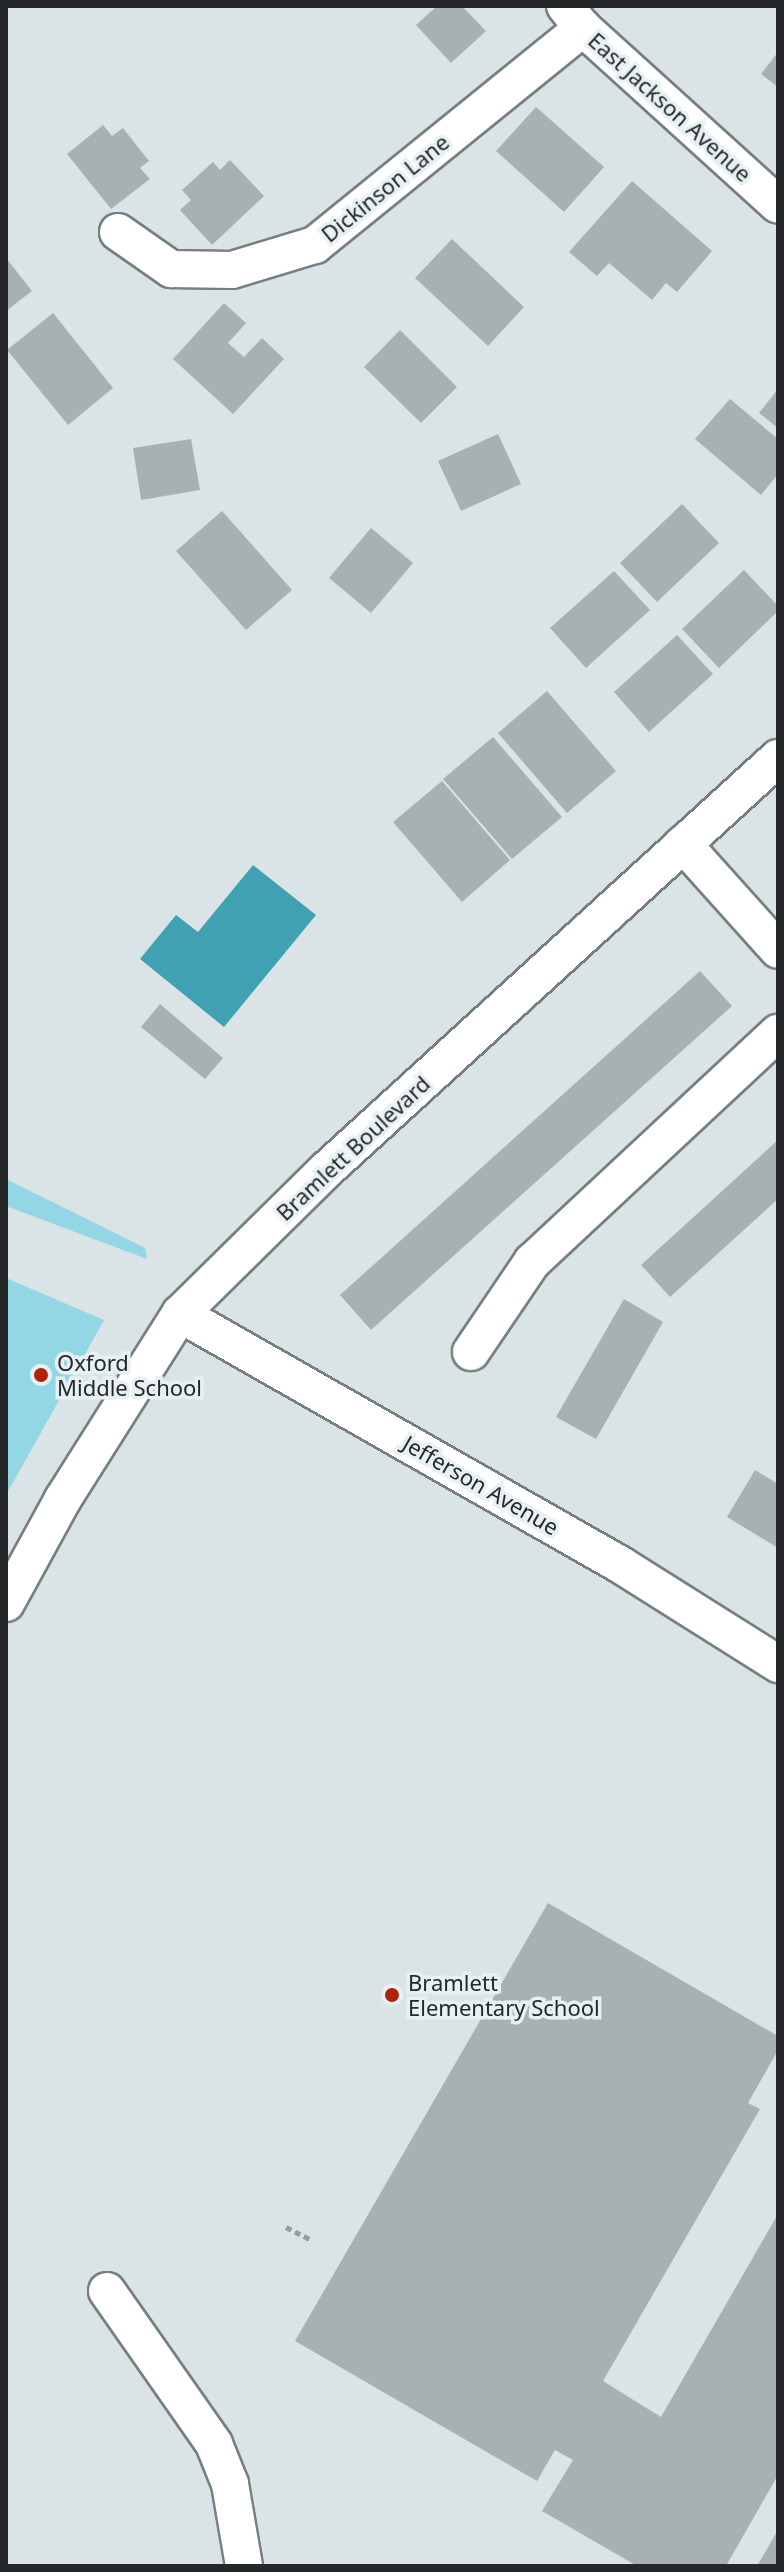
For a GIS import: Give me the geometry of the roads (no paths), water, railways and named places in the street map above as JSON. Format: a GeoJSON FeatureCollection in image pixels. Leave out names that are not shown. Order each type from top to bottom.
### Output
{"type":"FeatureCollection","features":[{"type":"Feature","properties":{"kind":"street","name":"East Jackson Avenue"},"geometry":{"type":"LineString","coordinates":[[574,17],[778,205]]}},
{"type":"Feature","properties":{"kind":"street","name":"Dickinson Lane"},"geometry":{"type":"LineString","coordinates":[[118,232],[171,269],[232,270],[315,245],[574,17]]}},
{"type":"Feature","properties":{"kind":"street","name":"Bramlett Boulevard"},"geometry":{"type":"LineString","coordinates":[[6,1603],[63,1499],[180,1314],[325,1171],[778,758]]}},
{"type":"Feature","properties":{"kind":"street"},"geometry":{"type":"LineString","coordinates":[[683,844],[778,950]]}},
{"type":"Feature","properties":{"kind":"street"},"geometry":{"type":"LineString","coordinates":[[471,1352],[532,1262],[778,1033]]}},
{"type":"Feature","properties":{"kind":"street","name":"Jefferson Avenue"},"geometry":{"type":"LineString","coordinates":[[180,1314],[621,1565],[778,1664]]}},
{"type":"Feature","properties":{"kind":"street"},"geometry":{"type":"LineString","coordinates":[[107,2291],[214,2444],[230,2484],[244,2566]]}},
{"type":"Feature","properties":{"kind":"place","name":"Oxford Middle School"},"geometry":{"type":"Point","coordinates":[41,1375]}},
{"type":"Feature","properties":{"kind":"place","name":"Bramlett Elementary School"},"geometry":{"type":"Point","coordinates":[392,1995]}}]}
